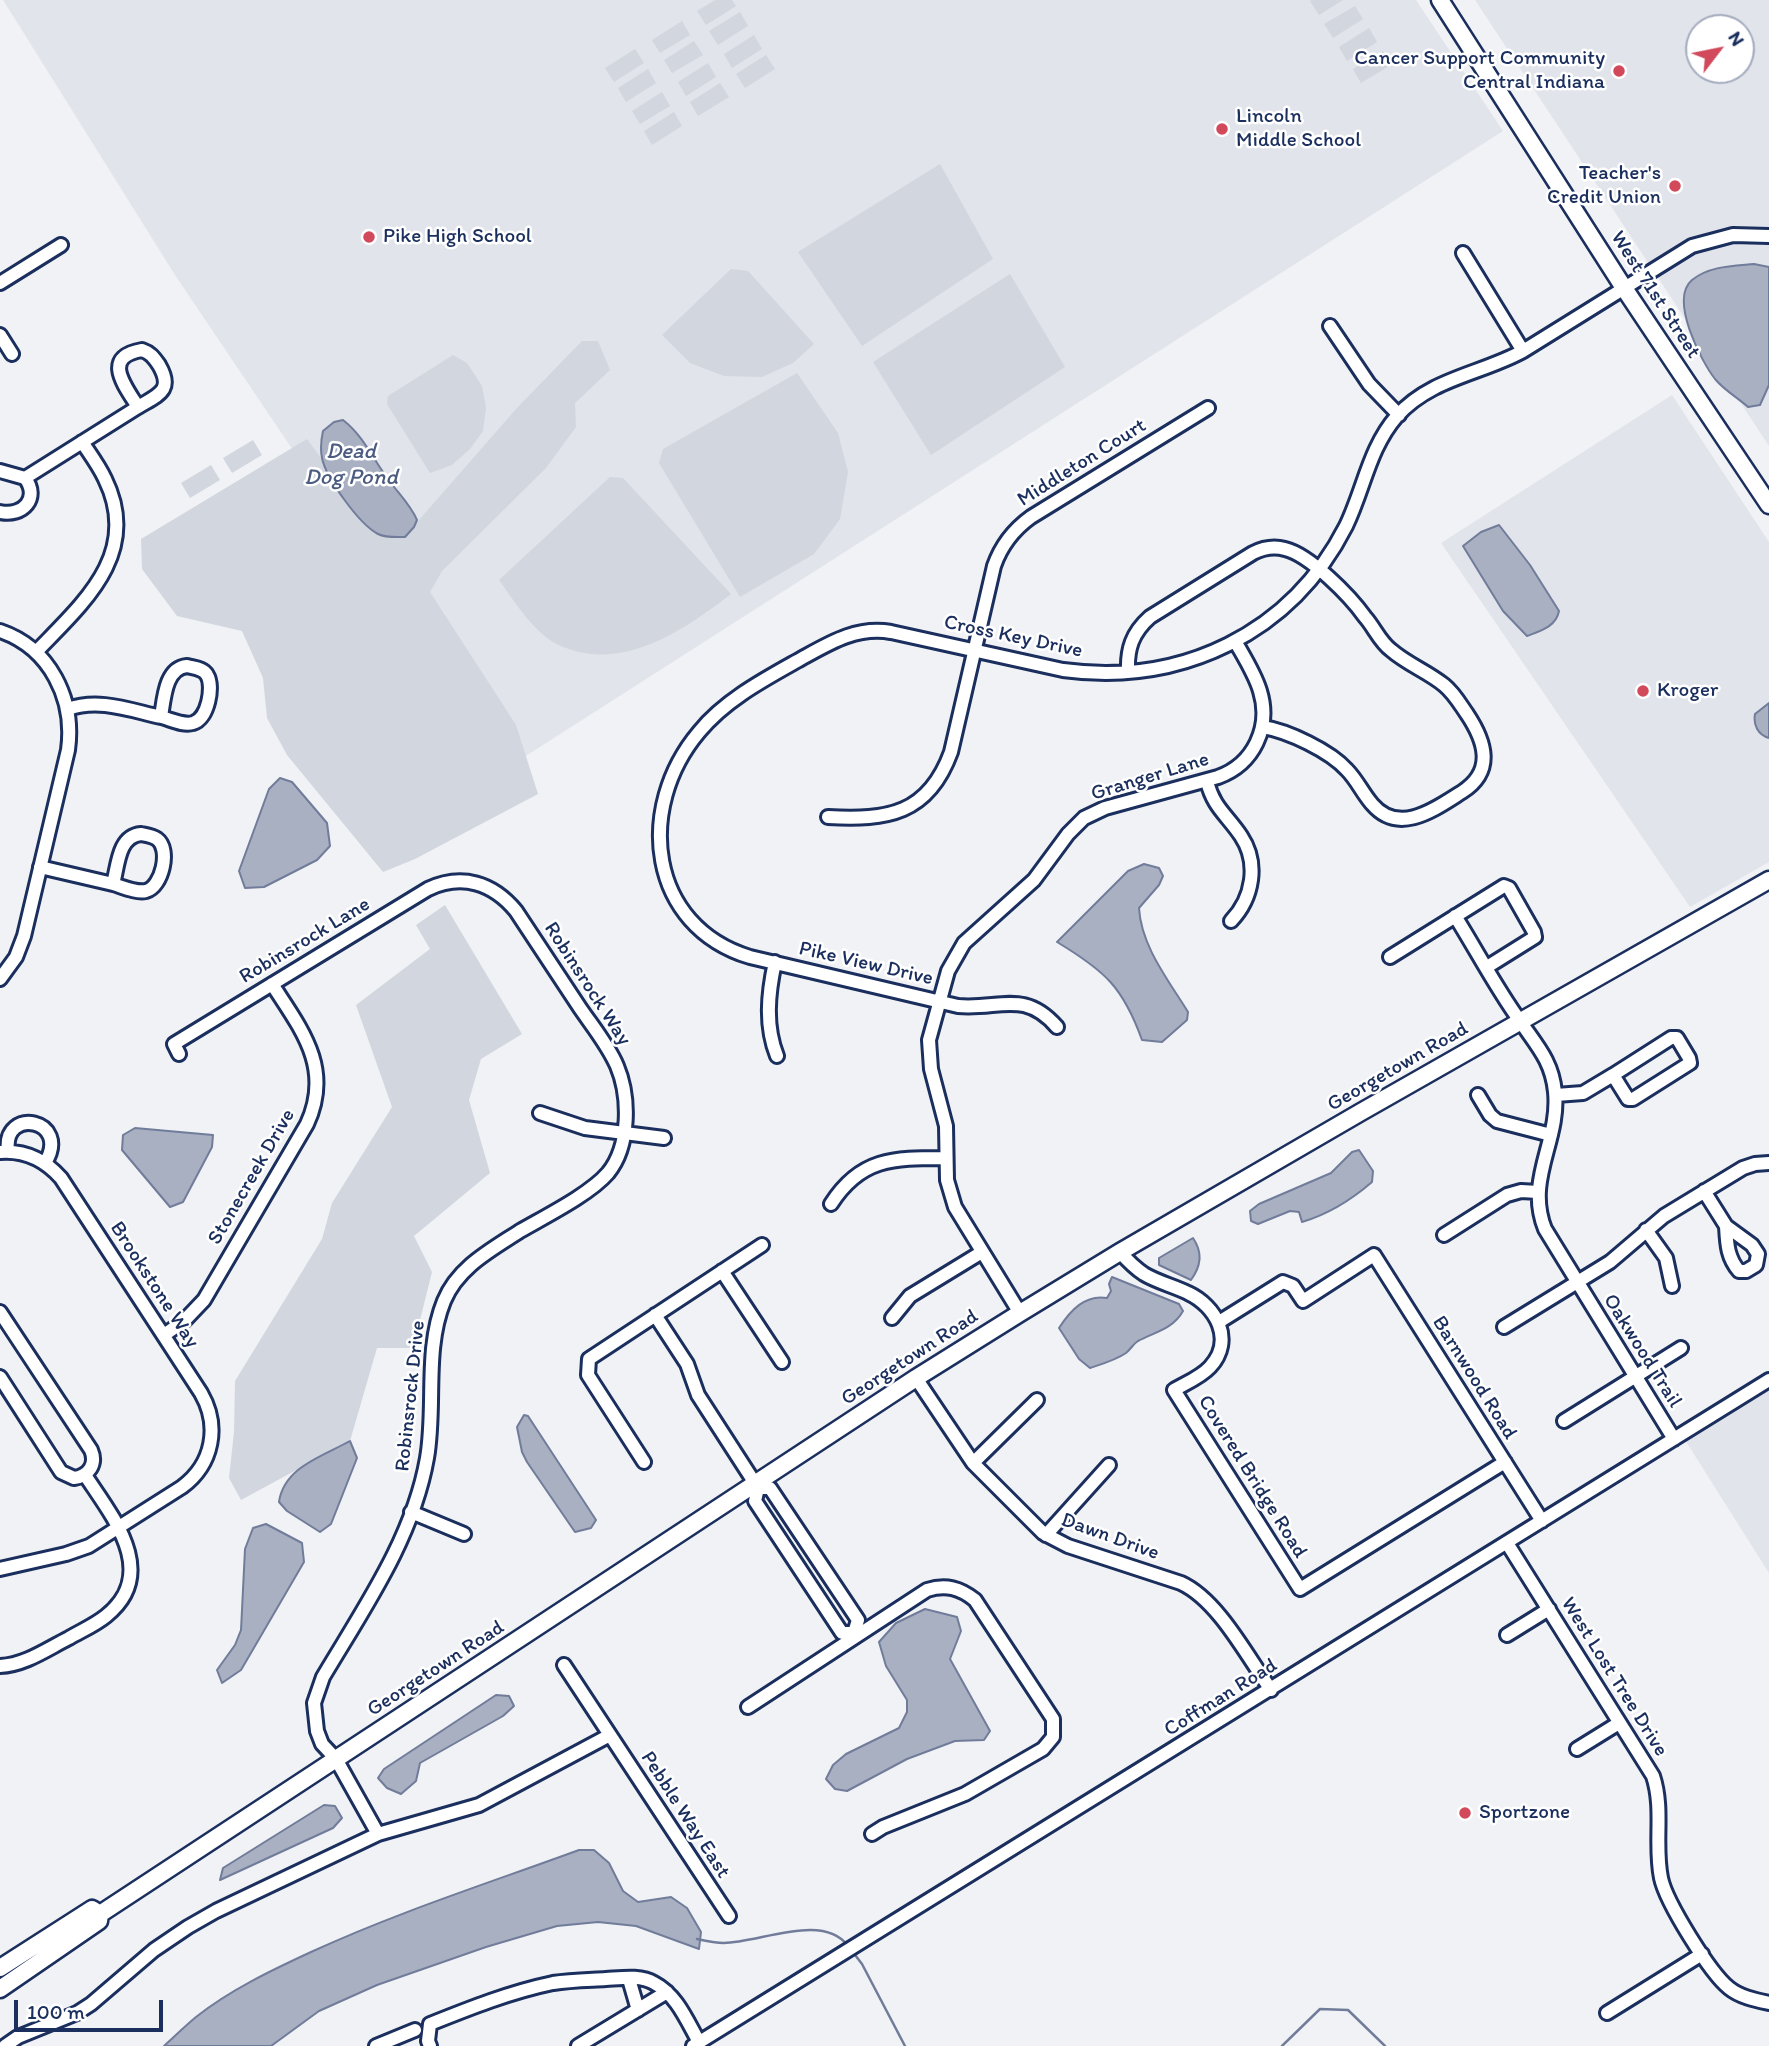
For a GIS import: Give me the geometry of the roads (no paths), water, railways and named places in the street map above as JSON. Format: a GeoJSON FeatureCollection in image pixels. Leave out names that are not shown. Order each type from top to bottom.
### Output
{"type":"FeatureCollection","features":[{"type":"Feature","properties":{"kind":"main road","name":"West 71st Street"},"geometry":{"type":"LineString","coordinates":[[1440,0],[1624,288],[1769,505]]}},
{"type":"Feature","properties":{"kind":"main road","name":"Georgetown Road"},"geometry":{"type":"LineString","coordinates":[[0,1989],[99,1921],[100,1914],[757,1486],[916,1378],[1119,1252],[1769,880]]}},
{"type":"Feature","properties":{"kind":"main road","name":"Georgetown Road"},"geometry":{"type":"LineString","coordinates":[[0,1968],[93,1909],[100,1914]]}},
{"type":"Feature","properties":{"kind":"street","name":"Cross Key Drive"},"geometry":{"type":"LineString","coordinates":[[663,866],[660,840],[665,800],[673,774],[696,735],[729,704],[803,658],[840,637],[858,631],[891,632],[1063,670],[1105,673],[1128,672],[1188,661],[1235,642],[1280,611],[1318,570],[1339,539],[1355,506],[1380,440],[1399,415],[1419,396],[1439,384],[1523,351],[1679,252],[1705,240],[1738,234],[1769,236]]}},
{"type":"Feature","properties":{"kind":"street"},"geometry":{"type":"LineString","coordinates":[[0,283],[61,244]]}},
{"type":"Feature","properties":{"kind":"street"},"geometry":{"type":"LineString","coordinates":[[1463,253],[1523,351]]}},
{"type":"Feature","properties":{"kind":"street"},"geometry":{"type":"LineString","coordinates":[[1329,326],[1369,384],[1399,415]]}},
{"type":"Feature","properties":{"kind":"street"},"geometry":{"type":"LineString","coordinates":[[0,335],[12,354]]}},
{"type":"Feature","properties":{"kind":"street"},"geometry":{"type":"LineString","coordinates":[[0,471],[25,478],[162,393],[166,383],[164,374],[153,356],[142,350],[128,355],[119,367],[119,377],[138,407]]}},
{"type":"Feature","properties":{"kind":"street","name":"Middleton Court"},"geometry":{"type":"LineString","coordinates":[[828,817],[867,819],[890,815],[910,806],[934,784],[951,752],[996,562],[1002,548],[1016,529],[1031,517],[1208,408]]}},
{"type":"Feature","properties":{"kind":"street"},"geometry":{"type":"LineString","coordinates":[[36,652],[91,596],[112,553],[116,527],[110,491],[101,470],[82,442]]}},
{"type":"Feature","properties":{"kind":"street"},"geometry":{"type":"LineString","coordinates":[[0,512],[16,513],[26,506],[30,490],[25,478]]}},
{"type":"Feature","properties":{"kind":"street"},"geometry":{"type":"LineString","coordinates":[[1128,672],[1129,649],[1142,624],[1253,552],[1271,548],[1285,549],[1301,557],[1349,596],[1393,652],[1439,681],[1452,693],[1479,732],[1484,759],[1478,776],[1470,786],[1425,815],[1398,819],[1384,814],[1370,803],[1340,762],[1289,734],[1263,727],[1264,703],[1260,690],[1235,642]]}},
{"type":"Feature","properties":{"kind":"street"},"geometry":{"type":"LineString","coordinates":[[0,631],[22,641],[36,652],[57,678],[68,709],[70,732],[68,750],[20,948],[0,979]]}},
{"type":"Feature","properties":{"kind":"street"},"geometry":{"type":"LineString","coordinates":[[68,709],[99,703],[187,724],[196,722],[201,718],[210,687],[206,674],[200,669],[187,666],[175,670],[170,678],[161,717]]}},
{"type":"Feature","properties":{"kind":"street","name":"Granger Lane"},"geometry":{"type":"LineString","coordinates":[[941,1001],[948,971],[959,949],[1034,880],[1068,834],[1084,818],[1105,808],[1207,781],[1231,771],[1246,760],[1263,727]]}},
{"type":"Feature","properties":{"kind":"street"},"geometry":{"type":"LineString","coordinates":[[1207,781],[1220,812],[1244,841],[1251,863],[1252,877],[1248,895],[1231,921]]}},
{"type":"Feature","properties":{"kind":"street"},"geometry":{"type":"LineString","coordinates":[[40,867],[141,891],[153,887],[158,880],[164,853],[159,841],[141,834],[127,839],[113,884]]}},
{"type":"Feature","properties":{"kind":"street","name":"Pike View Drive"},"geometry":{"type":"LineString","coordinates":[[663,866],[673,897],[683,912],[705,935],[729,949],[941,1001],[929,1040],[931,1069],[946,1126],[947,1180],[955,1207],[1020,1313]]}},
{"type":"Feature","properties":{"kind":"street","name":"Robinsrock Lane"},"geometry":{"type":"LineString","coordinates":[[180,1054],[174,1044],[428,889],[449,881],[472,882]]}},
{"type":"Feature","properties":{"kind":"street","name":"Robinsrock Way"},"geometry":{"type":"LineString","coordinates":[[472,882],[499,893],[516,911],[612,1057],[624,1093],[623,1134]]}},
{"type":"Feature","properties":{"kind":"street"},"geometry":{"type":"LineString","coordinates":[[1390,957],[1501,887],[1509,888],[1535,937],[1487,967]]}},
{"type":"Feature","properties":{"kind":"street","name":"Oakwood Trail"},"geometry":{"type":"LineString","coordinates":[[1455,916],[1520,1022],[1544,1053],[1551,1071],[1556,1095],[1538,1192],[1539,1212],[1545,1229],[1674,1439]]}},
{"type":"Feature","properties":{"kind":"street"},"geometry":{"type":"LineString","coordinates":[[775,962],[768,1006],[770,1029],[777,1056]]}},
{"type":"Feature","properties":{"kind":"street","name":"Stonecreek Drive"},"geometry":{"type":"LineString","coordinates":[[164,1335],[184,1321],[204,1300],[307,1124],[314,1106],[317,1083],[313,1056],[304,1035],[272,984]]}},
{"type":"Feature","properties":{"kind":"street"},"geometry":{"type":"LineString","coordinates":[[941,1001],[968,1006],[1007,1002],[1021,1004],[1043,1014],[1057,1027]]}},
{"type":"Feature","properties":{"kind":"street"},"geometry":{"type":"LineString","coordinates":[[1556,1095],[1583,1093],[1612,1075],[1674,1037],[1690,1061],[1631,1099],[1628,1099],[1612,1075]]}},
{"type":"Feature","properties":{"kind":"street"},"geometry":{"type":"LineString","coordinates":[[1478,1095],[1490,1115],[1497,1121],[1550,1135]]}},
{"type":"Feature","properties":{"kind":"street"},"geometry":{"type":"LineString","coordinates":[[540,1113],[585,1128],[664,1138]]}},
{"type":"Feature","properties":{"kind":"street"},"geometry":{"type":"LineString","coordinates":[[4,1152],[14,1129],[25,1123],[32,1123],[43,1127],[51,1137],[52,1149],[45,1163]]}},
{"type":"Feature","properties":{"kind":"street","name":"Robinsrock Drive"},"geometry":{"type":"LineString","coordinates":[[378,1834],[336,1759],[322,1744],[314,1708],[323,1676],[388,1566],[422,1482],[428,1456],[435,1327],[448,1292],[458,1277],[479,1258],[602,1179],[616,1160],[623,1134]]}},
{"type":"Feature","properties":{"kind":"street","name":"Brookstone Way"},"geometry":{"type":"LineString","coordinates":[[4,1152],[27,1154],[45,1163],[61,1178],[208,1405],[212,1438],[207,1455],[192,1478],[119,1527]]}},
{"type":"Feature","properties":{"kind":"street"},"geometry":{"type":"LineString","coordinates":[[831,1204],[855,1176],[877,1163],[894,1158],[946,1158]]}},
{"type":"Feature","properties":{"kind":"street"},"geometry":{"type":"LineString","coordinates":[[1577,1282],[1614,1259],[1646,1230],[1743,1168],[1764,1163],[1769,1175]]}},
{"type":"Feature","properties":{"kind":"street"},"geometry":{"type":"LineString","coordinates":[[1444,1235],[1507,1195],[1521,1191],[1538,1192]]}},
{"type":"Feature","properties":{"kind":"street"},"geometry":{"type":"LineString","coordinates":[[1704,1191],[1726,1226]]}},
{"type":"Feature","properties":{"kind":"street"},"geometry":{"type":"LineString","coordinates":[[1646,1230],[1666,1258],[1672,1286]]}},
{"type":"Feature","properties":{"kind":"street"},"geometry":{"type":"LineString","coordinates":[[644,1462],[588,1375],[587,1365],[594,1355],[762,1245]]}},
{"type":"Feature","properties":{"kind":"street"},"geometry":{"type":"LineString","coordinates":[[892,1318],[911,1296],[982,1252]]}},
{"type":"Feature","properties":{"kind":"street"},"geometry":{"type":"LineString","coordinates":[[1119,1252],[1145,1275],[1202,1301],[1219,1322]]}},
{"type":"Feature","properties":{"kind":"street","name":"Barnwood Road"},"geometry":{"type":"LineString","coordinates":[[1219,1322],[1283,1282],[1293,1286],[1303,1301],[1374,1255],[1542,1521]]}},
{"type":"Feature","properties":{"kind":"street"},"geometry":{"type":"LineString","coordinates":[[722,1271],[782,1362]]}},
{"type":"Feature","properties":{"kind":"street","name":"Oakwood Trail"},"geometry":{"type":"LineString","coordinates":[[1504,1327],[1577,1282]]}},
{"type":"Feature","properties":{"kind":"street"},"geometry":{"type":"LineString","coordinates":[[0,1312],[91,1450],[93,1464],[85,1475],[72,1477],[61,1472],[0,1377]]}},
{"type":"Feature","properties":{"kind":"street"},"geometry":{"type":"LineString","coordinates":[[655,1315],[687,1364],[698,1395],[757,1486],[755,1501],[842,1633],[855,1635]]}},
{"type":"Feature","properties":{"kind":"street","name":"Covered Bridge Road"},"geometry":{"type":"LineString","coordinates":[[1219,1322],[1222,1339],[1217,1357],[1206,1371],[1174,1390],[1300,1589],[1505,1462]]}},
{"type":"Feature","properties":{"kind":"street"},"geometry":{"type":"LineString","coordinates":[[1564,1421],[1681,1349]]}},
{"type":"Feature","properties":{"kind":"street","name":"Dawn Drive"},"geometry":{"type":"LineString","coordinates":[[916,1378],[973,1464],[1046,1535],[1068,1546],[1196,1590],[1213,1607],[1271,1690]]}},
{"type":"Feature","properties":{"kind":"street","name":"Coffman Road"},"geometry":{"type":"LineString","coordinates":[[696,2044],[1769,1380]]}},
{"type":"Feature","properties":{"kind":"street"},"geometry":{"type":"LineString","coordinates":[[973,1464],[1037,1400]]}},
{"type":"Feature","properties":{"kind":"street"},"geometry":{"type":"LineString","coordinates":[[1046,1535],[1109,1465]]}},
{"type":"Feature","properties":{"kind":"street"},"geometry":{"type":"LineString","coordinates":[[0,1666],[27,1660],[95,1624],[113,1609],[125,1590],[130,1567],[127,1544],[85,1475]]}},
{"type":"Feature","properties":{"kind":"street"},"geometry":{"type":"LineString","coordinates":[[757,1486],[770,1488],[858,1620],[855,1635]]}},
{"type":"Feature","properties":{"kind":"street"},"geometry":{"type":"LineString","coordinates":[[411,1512],[464,1534]]}},
{"type":"Feature","properties":{"kind":"street"},"geometry":{"type":"LineString","coordinates":[[0,1569],[79,1549],[119,1527]]}},
{"type":"Feature","properties":{"kind":"street","name":"West Lost Tree Drive"},"geometry":{"type":"LineString","coordinates":[[1507,1542],[1653,1776],[1657,1789],[1661,1880],[1668,1899],[1713,1972],[1731,1990],[1752,2000],[1769,2003]]}},
{"type":"Feature","properties":{"kind":"street"},"geometry":{"type":"LineString","coordinates":[[748,1707],[927,1590],[946,1587],[960,1589],[979,1603],[1051,1715],[1055,1730],[1053,1737],[1046,1746],[965,1794],[883,1827],[873,1834]]}},
{"type":"Feature","properties":{"kind":"street"},"geometry":{"type":"LineString","coordinates":[[1507,1635],[1549,1609]]}},
{"type":"Feature","properties":{"kind":"street","name":"Pebble Way East"},"geometry":{"type":"LineString","coordinates":[[564,1665],[729,1916]]}},
{"type":"Feature","properties":{"kind":"street"},"geometry":{"type":"LineString","coordinates":[[1577,1749],[1619,1723]]}},
{"type":"Feature","properties":{"kind":"street"},"geometry":{"type":"LineString","coordinates":[[5,2046],[18,2037],[71,2016],[91,2004],[154,1950],[200,1919],[378,1834],[479,1805],[610,1735]]}},
{"type":"Feature","properties":{"kind":"street"},"geometry":{"type":"LineString","coordinates":[[1607,2013],[1702,1954]]}},
{"type":"Feature","properties":{"kind":"street"},"geometry":{"type":"LineString","coordinates":[[430,2046],[430,2024],[489,2000],[553,1983],[639,1978],[653,1982],[677,2003],[696,2044]]}},
{"type":"Feature","properties":{"kind":"street"},"geometry":{"type":"LineString","coordinates":[[629,1979],[638,2010]]}},
{"type":"Feature","properties":{"kind":"street"},"geometry":{"type":"LineString","coordinates":[[578,2046],[667,1992]]}},
{"type":"Feature","properties":{"kind":"street"},"geometry":{"type":"LineString","coordinates":[[376,2046],[415,2030]]}},
{"type":"Feature","properties":{"kind":"water"},"geometry":{"type":"Polygon","coordinates":[[[1754,264],[1769,267],[1769,385],[1760,405],[1748,407],[1723,387],[1709,370],[1690,330],[1684,301],[1686,289],[1699,275],[1722,268],[1754,264]]]}},
{"type":"Feature","properties":{"kind":"water","name":"Dead Dog Pond"},"geometry":{"type":"Polygon","coordinates":[[[343,420],[363,442],[415,515],[417,520],[414,527],[405,537],[384,536],[370,529],[353,511],[330,477],[321,454],[323,431],[334,422],[343,420]]]}},
{"type":"Feature","properties":{"kind":"water"},"geometry":{"type":"Polygon","coordinates":[[[1499,525],[1530,565],[1559,611],[1551,625],[1527,636],[1503,611],[1463,546],[1481,532],[1499,525]]]}},
{"type":"Feature","properties":{"kind":"water"},"geometry":{"type":"Polygon","coordinates":[[[1769,703],[1769,738],[1759,732],[1755,714],[1769,703]]]}},
{"type":"Feature","properties":{"kind":"water"},"geometry":{"type":"Polygon","coordinates":[[[280,778],[292,782],[327,823],[330,846],[317,860],[264,887],[245,888],[239,871],[269,789],[280,778]]]}},
{"type":"Feature","properties":{"kind":"water"},"geometry":{"type":"Polygon","coordinates":[[[1144,864],[1159,868],[1163,876],[1159,885],[1139,908],[1145,936],[1157,963],[1188,1012],[1187,1020],[1162,1042],[1142,1040],[1127,1006],[1110,982],[1088,962],[1057,942],[1128,871],[1144,864]]]}},
{"type":"Feature","properties":{"kind":"water"},"geometry":{"type":"Polygon","coordinates":[[[135,1128],[213,1135],[212,1147],[183,1202],[170,1207],[122,1150],[123,1135],[135,1128]]]}},
{"type":"Feature","properties":{"kind":"water"},"geometry":{"type":"Polygon","coordinates":[[[1359,1150],[1373,1171],[1372,1182],[1347,1201],[1302,1222],[1299,1212],[1290,1211],[1258,1224],[1251,1221],[1250,1211],[1259,1204],[1331,1173],[1352,1152],[1359,1150]]]}},
{"type":"Feature","properties":{"kind":"water"},"geometry":{"type":"Polygon","coordinates":[[[1193,1238],[1200,1259],[1191,1280],[1159,1265],[1159,1258],[1193,1238]]]}},
{"type":"Feature","properties":{"kind":"water"},"geometry":{"type":"Polygon","coordinates":[[[1112,1277],[1179,1304],[1183,1311],[1169,1326],[1138,1341],[1122,1355],[1090,1368],[1079,1359],[1059,1328],[1073,1310],[1085,1301],[1107,1298],[1111,1291],[1109,1284],[1112,1277]]]}},
{"type":"Feature","properties":{"kind":"water"},"geometry":{"type":"Polygon","coordinates":[[[524,1415],[528,1416],[596,1520],[591,1528],[575,1532],[527,1462],[517,1427],[524,1415]]]}},
{"type":"Feature","properties":{"kind":"water"},"geometry":{"type":"Polygon","coordinates":[[[350,1441],[357,1458],[331,1524],[320,1532],[287,1511],[279,1502],[282,1490],[288,1480],[306,1464],[350,1441]]]}},
{"type":"Feature","properties":{"kind":"water"},"geometry":{"type":"Polygon","coordinates":[[[266,1524],[302,1543],[304,1562],[241,1670],[222,1683],[217,1670],[235,1645],[241,1630],[245,1549],[253,1528],[266,1524]]]}},
{"type":"Feature","properties":{"kind":"water"},"geometry":{"type":"Polygon","coordinates":[[[925,1609],[957,1617],[961,1631],[950,1659],[990,1731],[984,1740],[955,1741],[907,1759],[847,1791],[835,1789],[826,1779],[833,1765],[846,1754],[899,1728],[907,1712],[907,1700],[886,1666],[879,1642],[896,1623],[925,1609]]]}},
{"type":"Feature","properties":{"kind":"water"},"geometry":{"type":"Polygon","coordinates":[[[496,1695],[509,1696],[514,1706],[503,1716],[420,1763],[416,1781],[401,1794],[387,1788],[378,1778],[384,1769],[496,1695]]]}},
{"type":"Feature","properties":{"kind":"water"},"geometry":{"type":"Polygon","coordinates":[[[324,1805],[335,1806],[342,1818],[333,1828],[220,1880],[223,1868],[324,1805]]]}},
{"type":"Feature","properties":{"kind":"water"},"geometry":{"type":"Polygon","coordinates":[[[579,1850],[594,1850],[609,1863],[623,1891],[638,1902],[671,1897],[687,1908],[701,1932],[699,1949],[636,1926],[598,1922],[557,1926],[486,1947],[377,1985],[319,2011],[271,2046],[164,2046],[196,2017],[223,1998],[296,1959],[410,1911],[579,1850]]]}},
{"type":"Feature","properties":{"kind":"waterway"},"geometry":{"type":"LineString","coordinates":[[697,1939],[738,1942],[807,1930],[823,1931],[837,1936],[848,1946]]}},
{"type":"Feature","properties":{"kind":"waterway"},"geometry":{"type":"LineString","coordinates":[[852,1951],[862,1964],[905,2046]]}},
{"type":"Feature","properties":{"kind":"waterway"},"geometry":{"type":"LineString","coordinates":[[1282,2046],[1320,2009],[1348,2010],[1385,2046]]}},
{"type":"Feature","properties":{"kind":"place","name":"Cancer Support Community Central Indiana"},"geometry":{"type":"Point","coordinates":[1619,71]}},
{"type":"Feature","properties":{"kind":"place","name":"Lincoln Middle School"},"geometry":{"type":"Point","coordinates":[1222,129]}},
{"type":"Feature","properties":{"kind":"place","name":"Teacher's Credit Union"},"geometry":{"type":"Point","coordinates":[1675,186]}},
{"type":"Feature","properties":{"kind":"place","name":"Pike High School"},"geometry":{"type":"Point","coordinates":[369,237]}},
{"type":"Feature","properties":{"kind":"place","name":"Kroger"},"geometry":{"type":"Point","coordinates":[1643,691]}},
{"type":"Feature","properties":{"kind":"place","name":"Sportzone"},"geometry":{"type":"Point","coordinates":[1465,1813]}}]}
